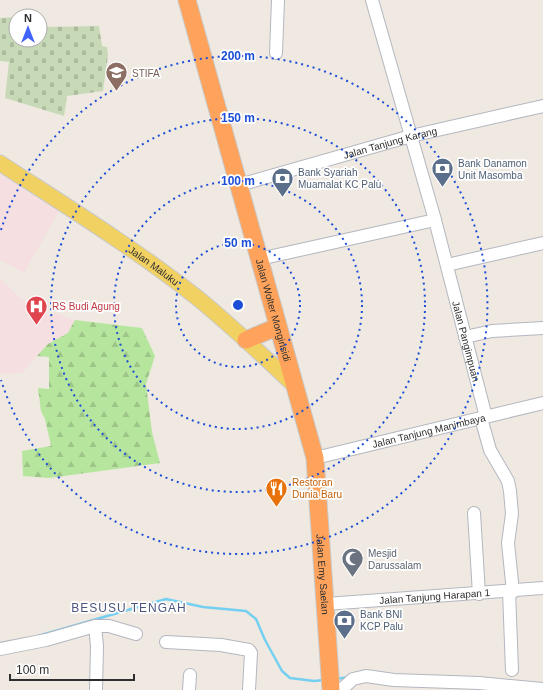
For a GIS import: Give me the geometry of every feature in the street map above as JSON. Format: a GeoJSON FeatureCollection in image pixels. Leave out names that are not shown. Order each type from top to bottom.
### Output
{"type":"FeatureCollection","features":[{"type":"Feature","properties":{"kind":"highway","name":"Jalan Wolter Monginsidi"},"geometry":{"type":"LineString","coordinates":[[187,0],[277,327],[315,458]]}},
{"type":"Feature","properties":{"kind":"highway"},"geometry":{"type":"LineString","coordinates":[[246,340],[277,327]]}},
{"type":"Feature","properties":{"kind":"highway","name":"Jalan Emy Saelan"},"geometry":{"type":"LineString","coordinates":[[315,458],[331,690]]}},
{"type":"Feature","properties":{"kind":"main road","name":"Jalan Maluku"},"geometry":{"type":"LineString","coordinates":[[0,163],[176,282],[246,340],[294,385]]}},
{"type":"Feature","properties":{"kind":"street"},"geometry":{"type":"LineString","coordinates":[[276,53],[278,0]]}},
{"type":"Feature","properties":{"kind":"street","name":"Jalan Pangimpuan"},"geometry":{"type":"LineString","coordinates":[[372,0],[447,265],[465,337],[490,450],[508,481],[512,514],[508,543],[511,592],[512,670]]}},
{"type":"Feature","properties":{"kind":"street","name":"Jalan Tanjung Karang"},"geometry":{"type":"LineString","coordinates":[[239,185],[411,136],[543,106]]}},
{"type":"Feature","properties":{"kind":"street"},"geometry":{"type":"LineString","coordinates":[[259,259],[435,220]]}},
{"type":"Feature","properties":{"kind":"street"},"geometry":{"type":"LineString","coordinates":[[447,265],[543,243]]}},
{"type":"Feature","properties":{"kind":"street"},"geometry":{"type":"LineString","coordinates":[[465,337],[492,331],[543,328]]}},
{"type":"Feature","properties":{"kind":"street","name":"Jalan Tanjung Manimbaya"},"geometry":{"type":"LineString","coordinates":[[315,458],[543,403]]}},
{"type":"Feature","properties":{"kind":"street"},"geometry":{"type":"LineString","coordinates":[[474,513],[479,594]]}},
{"type":"Feature","properties":{"kind":"street","name":"Jalan Tanjung Harapan 1"},"geometry":{"type":"LineString","coordinates":[[326,604],[511,592],[543,588]]}},
{"type":"Feature","properties":{"kind":"street"},"geometry":{"type":"LineString","coordinates":[[0,649],[46,640],[94,626],[109,626],[136,634]]}},
{"type":"Feature","properties":{"kind":"street"},"geometry":{"type":"LineString","coordinates":[[94,626],[97,646],[96,690]]}},
{"type":"Feature","properties":{"kind":"street"},"geometry":{"type":"LineString","coordinates":[[166,642],[221,645],[249,650],[251,653],[249,690]]}},
{"type":"Feature","properties":{"kind":"street"},"geometry":{"type":"LineString","coordinates":[[189,690],[190,675]]}},
{"type":"Feature","properties":{"kind":"street"},"geometry":{"type":"LineString","coordinates":[[341,690],[353,679],[366,676],[394,680],[479,683],[543,689]]}},
{"type":"Feature","properties":{"kind":"shaded area"},"geometry":{"type":"Polygon","coordinates":[[[0,174],[59,211],[24,273],[0,260],[0,174]]]}},
{"type":"Feature","properties":{"kind":"shaded area","name":"RS Budi Agung"},"geometry":{"type":"Polygon","coordinates":[[[0,279],[19,297],[50,316],[55,313],[75,320],[68,333],[48,344],[22,373],[0,374],[0,279]]]}},
{"type":"Feature","properties":{"kind":"green space"},"geometry":{"type":"Polygon","coordinates":[[[0,18],[8,18],[8,48],[48,48],[48,27],[99,26],[102,46],[107,47],[108,55],[103,91],[67,96],[64,116],[5,98],[9,62],[0,61],[0,18]]]}},
{"type":"Feature","properties":{"kind":"green space"},"geometry":{"type":"Polygon","coordinates":[[[75,320],[142,328],[155,356],[146,384],[152,432],[160,463],[49,478],[23,476],[22,451],[51,446],[45,419],[41,411],[38,388],[49,389],[49,357],[37,356],[48,344],[68,333],[75,320]]]}},
{"type":"Feature","properties":{"kind":"waterway"},"geometry":{"type":"LineString","coordinates":[[38,636],[166,599],[203,607],[246,611],[256,619],[265,640],[282,671],[290,678],[314,681],[325,680]]}},
{"type":"Feature","properties":{"kind":"waterway"},"geometry":{"type":"LineString","coordinates":[[336,679],[349,677]]}},
{"type":"Feature","properties":{"kind":"place","name":"STIFA"},"geometry":{"type":"Point","coordinates":[116,92]}},
{"type":"Feature","properties":{"kind":"place","name":"Bank Danamon Unit Masomba"},"geometry":{"type":"Point","coordinates":[442,188]}},
{"type":"Feature","properties":{"kind":"place","name":"Bank Syariah Muamalat KC Palu"},"geometry":{"type":"Point","coordinates":[282,198]}},
{"type":"Feature","properties":{"kind":"place","name":"RS Budi Agung"},"geometry":{"type":"Point","coordinates":[36,326]}},
{"type":"Feature","properties":{"kind":"place","name":"Restoran Dunia Baru"},"geometry":{"type":"Point","coordinates":[276,508]}},
{"type":"Feature","properties":{"kind":"place","name":"Mesjid Darussalam"},"geometry":{"type":"Point","coordinates":[352,578]}},
{"type":"Feature","properties":{"kind":"place","name":"Bank BNI KCP Palu"},"geometry":{"type":"Point","coordinates":[345,640]}},
{"type":"Feature","properties":{"kind":"district","name":"BESUSU TENGAH"},"geometry":{"type":"Point","coordinates":[129,608]}}]}
